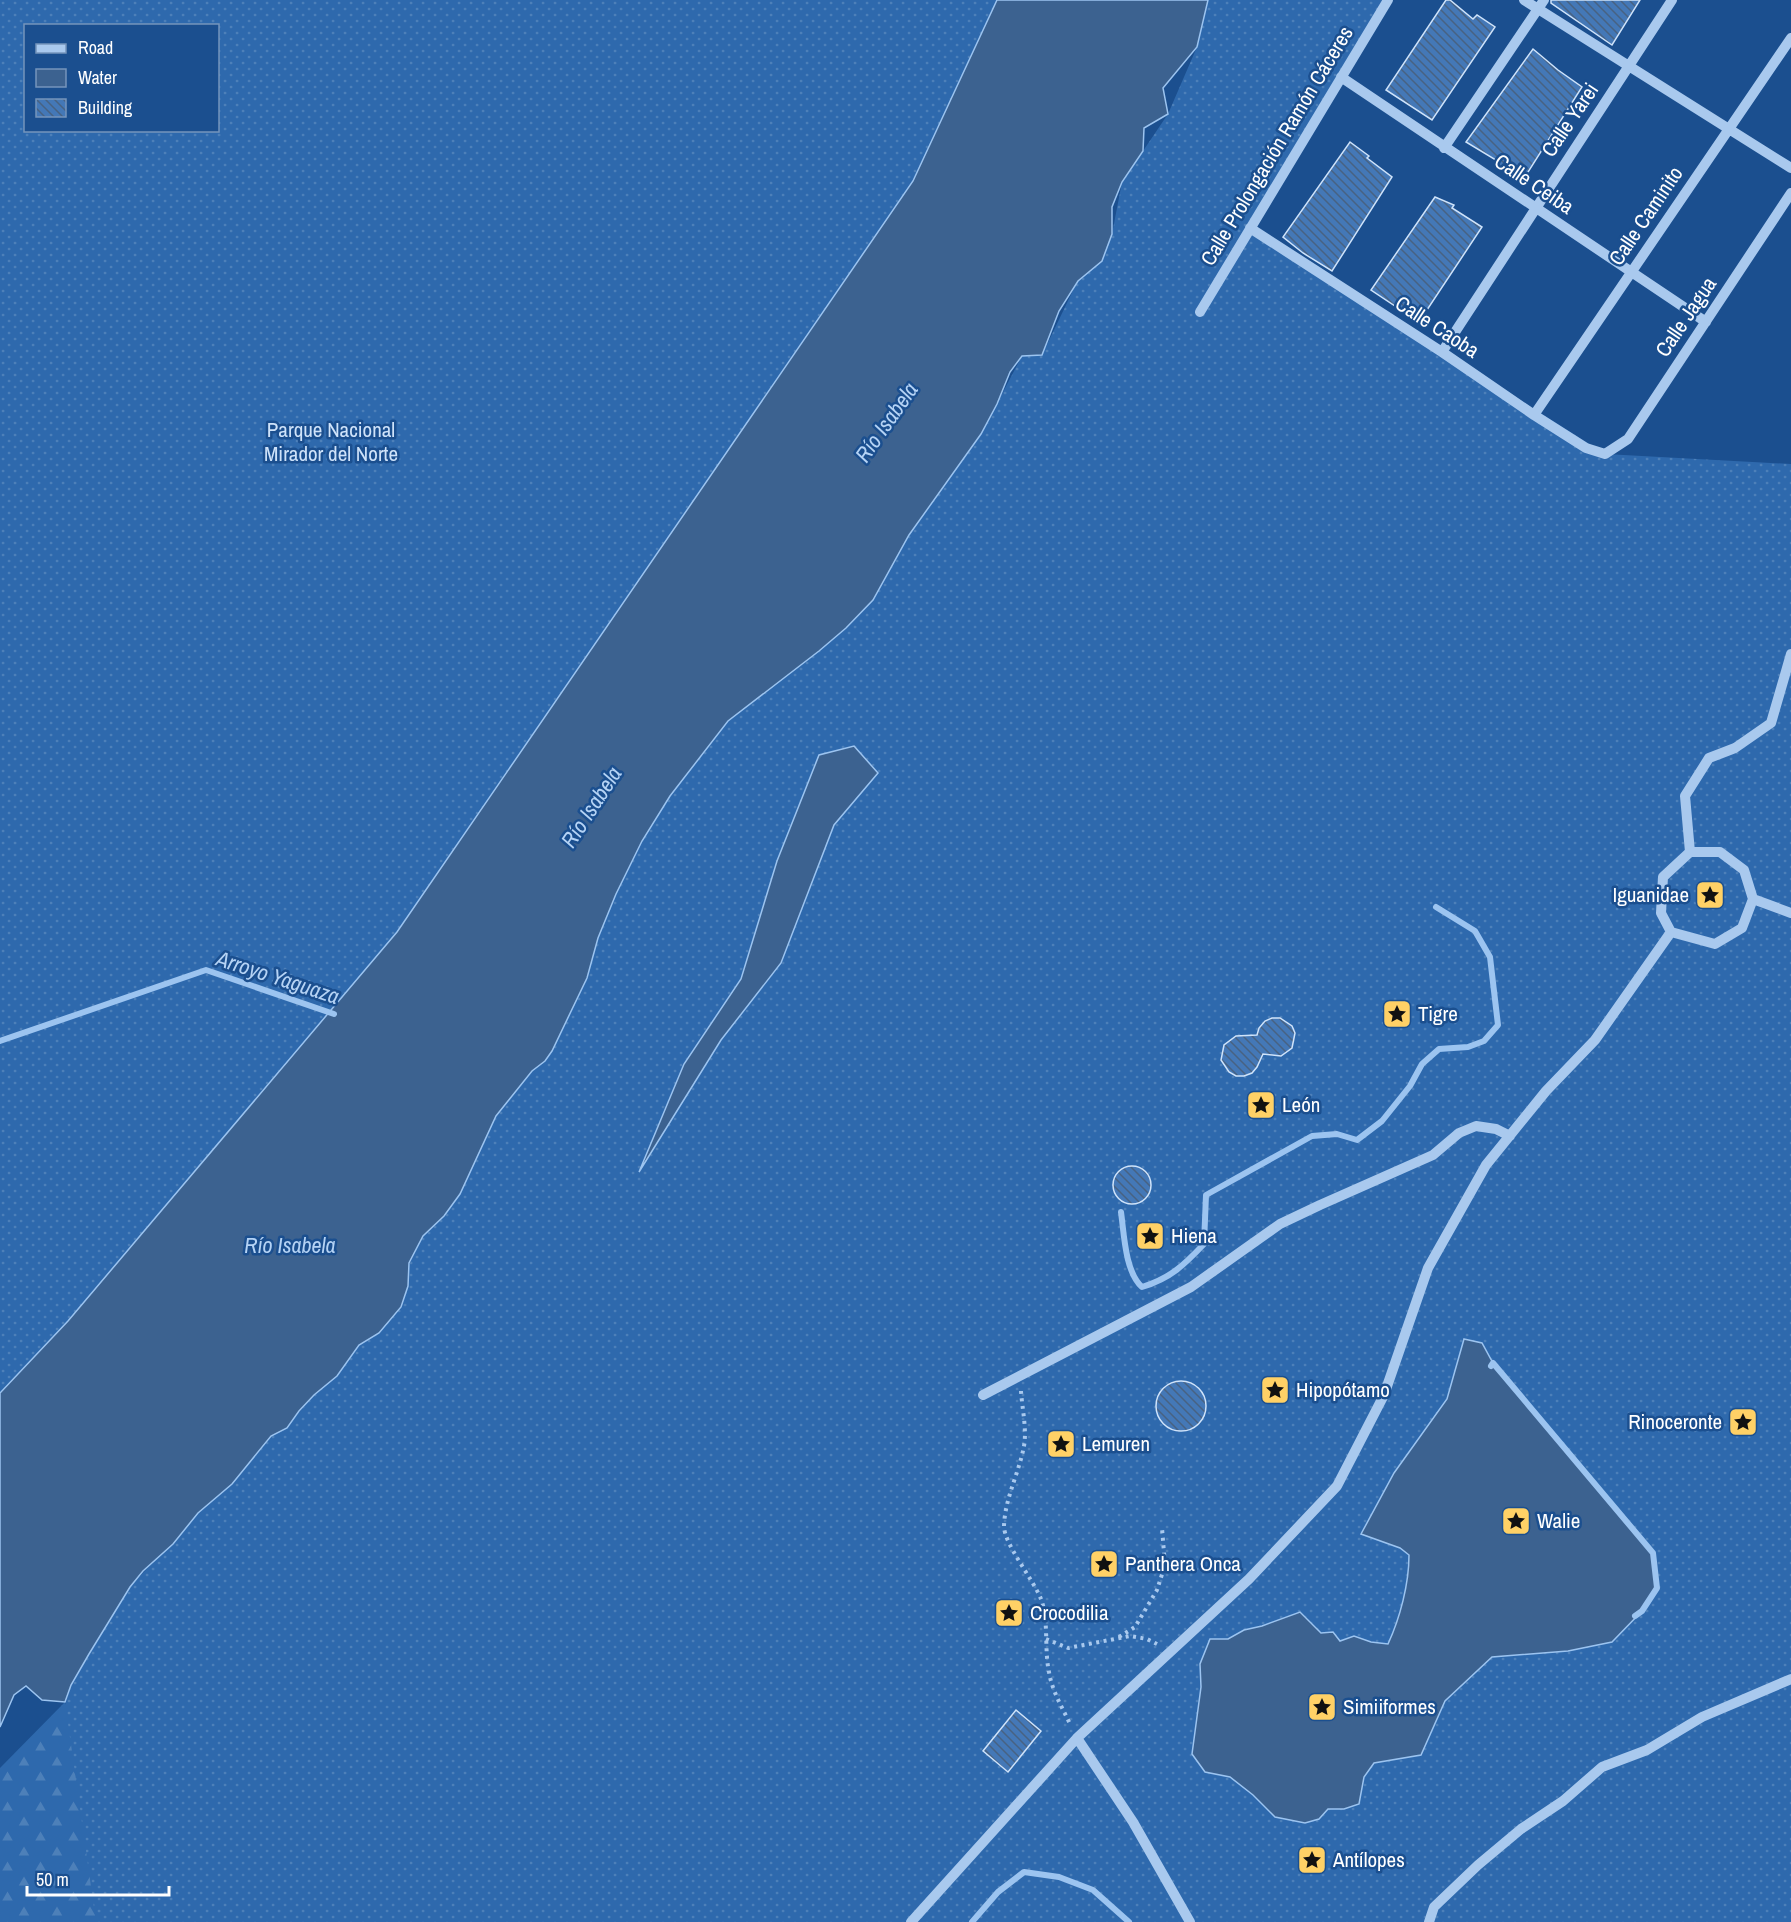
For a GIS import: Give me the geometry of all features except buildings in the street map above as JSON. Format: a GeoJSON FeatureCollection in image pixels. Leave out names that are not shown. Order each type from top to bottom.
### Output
{"type":"FeatureCollection","features":[{"type":"Feature","properties":{"kind":"street","name":"Calle Prolongación Ramón Cáceres"},"geometry":{"type":"LineString","coordinates":[[1200,312],[1388,0]]}},
{"type":"Feature","properties":{"kind":"street"},"geometry":{"type":"LineString","coordinates":[[1524,0],[1542,4],[1630,65],[1791,168]]}},
{"type":"Feature","properties":{"kind":"street","name":"Calle Yarei"},"geometry":{"type":"LineString","coordinates":[[1442,352],[1672,0]]}},
{"type":"Feature","properties":{"kind":"street"},"geometry":{"type":"LineString","coordinates":[[1444,148],[1542,4]]}},
{"type":"Feature","properties":{"kind":"street","name":"Calle Caminito"},"geometry":{"type":"LineString","coordinates":[[1534,416],[1791,38]]}},
{"type":"Feature","properties":{"kind":"street","name":"Calle Ceiba"},"geometry":{"type":"LineString","coordinates":[[1341,77],[1706,322]]}},
{"type":"Feature","properties":{"kind":"street","name":"Calle Jagua"},"geometry":{"type":"LineString","coordinates":[[1605,454],[1628,439],[1791,193]]}},
{"type":"Feature","properties":{"kind":"street","name":"Calle Caoba"},"geometry":{"type":"LineString","coordinates":[[1250,228],[1442,352],[1534,416],[1586,448],[1605,454]]}},
{"type":"Feature","properties":{"kind":"street"},"geometry":{"type":"LineString","coordinates":[[1690,852],[1685,796],[1709,758],[1735,748],[1771,723],[1791,654]]}},
{"type":"Feature","properties":{"kind":"street"},"geometry":{"type":"LineString","coordinates":[[1690,852],[1720,852],[1744,870],[1753,899],[1742,928],[1715,944],[1671,932],[1661,913],[1663,877],[1690,852]]}},
{"type":"Feature","properties":{"kind":"street"},"geometry":{"type":"LineString","coordinates":[[1753,899],[1791,913]]}},
{"type":"Feature","properties":{"kind":"street"},"geometry":{"type":"LineString","coordinates":[[911,1922],[1077,1738],[1250,1579],[1337,1485],[1384,1395],[1428,1268],[1486,1165],[1546,1091],[1595,1040],[1671,932]]}},
{"type":"Feature","properties":{"kind":"street"},"geometry":{"type":"LineString","coordinates":[[984,1395],[1191,1287],[1280,1224],[1432,1155],[1459,1133],[1476,1126],[1496,1129],[1510,1136]]}},
{"type":"Feature","properties":{"kind":"street"},"geometry":{"type":"LineString","coordinates":[[1429,1922],[1434,1906],[1478,1865],[1521,1828],[1563,1801],[1602,1767],[1647,1750],[1702,1717],[1791,1679]]}},
{"type":"Feature","properties":{"kind":"street"},"geometry":{"type":"LineString","coordinates":[[1077,1738],[1133,1822],[1190,1922]]}},
{"type":"Feature","properties":{"kind":"path"},"geometry":{"type":"LineString","coordinates":[[1016,1377],[1021,1388],[1025,1443],[1017,1477],[1008,1500],[1004,1528],[1013,1550],[1031,1577],[1042,1601],[1049,1672],[1060,1703],[1077,1738]]}},
{"type":"Feature","properties":{"kind":"path"},"geometry":{"type":"LineString","coordinates":[[1118,1637],[1135,1627],[1157,1590],[1165,1565],[1162,1528]]}},
{"type":"Feature","properties":{"kind":"path"},"geometry":{"type":"LineString","coordinates":[[1046,1639],[1068,1648],[1130,1636],[1147,1639],[1171,1651]]}},
{"type":"Feature","properties":{"kind":"green space","name":"Parque Nacional Mirador del Norte"},"geometry":{"type":"Polygon","coordinates":[[[0,0],[997,0],[913,181],[397,932],[68,1321],[0,1393],[0,0]]]}},
{"type":"Feature","properties":{"kind":"green space"},"geometry":{"type":"Polygon","coordinates":[[[1208,0],[1388,0],[1250,228],[1605,454],[1791,464],[1791,1922],[0,1922],[71,1685],[130,1587],[198,1513],[244,1470],[271,1436],[285,1429],[314,1395],[337,1376],[359,1345],[375,1335],[423,1236],[444,1216],[496,1117],[532,1071],[545,1061],[587,978],[598,938],[616,894],[642,841],[670,796],[728,721],[819,651],[873,600],[909,535],[981,434],[1022,356],[1042,355],[1078,280],[1102,261],[1112,234],[1122,182],[1168,114],[1197,47],[1208,0]]]}},
{"type":"Feature","properties":{"kind":"green space"},"geometry":{"type":"Polygon","coordinates":[[[65,1702],[96,1922],[0,1922],[0,1768],[65,1702]]]}},
{"type":"Feature","properties":{"kind":"water","name":"Río Isabela"},"geometry":{"type":"Polygon","coordinates":[[[997,0],[1208,0],[1197,47],[1163,88],[1168,114],[1144,128],[1143,151],[1122,182],[1112,207],[1112,234],[1102,261],[1078,281],[1059,311],[1042,355],[1022,356],[1010,372],[981,434],[909,535],[873,600],[846,628],[819,651],[728,721],[670,796],[642,841],[616,894],[598,938],[587,978],[552,1051],[545,1061],[532,1071],[496,1116],[460,1194],[444,1216],[423,1236],[409,1263],[408,1286],[401,1307],[379,1333],[359,1345],[337,1376],[314,1395],[287,1428],[271,1436],[232,1484],[198,1513],[173,1544],[143,1571],[130,1587],[89,1654],[71,1685],[65,1702],[42,1700],[26,1686],[14,1695],[0,1727],[0,1393],[68,1321],[397,932],[913,181],[997,0]]]}},
{"type":"Feature","properties":{"kind":"water"},"geometry":{"type":"Polygon","coordinates":[[[854,746],[878,773],[834,825],[781,963],[721,1040],[639,1172],[684,1064],[741,979],[777,861],[819,755],[854,746]]]}},
{"type":"Feature","properties":{"kind":"water"},"geometry":{"type":"Polygon","coordinates":[[[1464,1339],[1482,1343],[1493,1363],[1653,1553],[1657,1588],[1642,1611],[1612,1642],[1568,1651],[1492,1657],[1445,1701],[1421,1755],[1374,1763],[1364,1777],[1359,1804],[1344,1809],[1328,1809],[1319,1819],[1305,1823],[1275,1817],[1253,1795],[1230,1777],[1205,1772],[1192,1754],[1201,1687],[1200,1664],[1210,1639],[1228,1639],[1244,1630],[1300,1612],[1321,1633],[1333,1632],[1340,1641],[1354,1636],[1371,1642],[1388,1644],[1403,1601],[1409,1555],[1400,1548],[1361,1534],[1394,1473],[1447,1399],[1464,1339]]]}},
{"type":"Feature","properties":{"kind":"waterway"},"geometry":{"type":"LineString","coordinates":[[1121,1212],[1126,1252],[1132,1272],[1142,1287],[1169,1275],[1204,1244],[1206,1195],[1312,1136],[1337,1134],[1357,1140],[1382,1121],[1410,1086],[1422,1064],[1439,1049],[1468,1047],[1484,1041],[1498,1025],[1490,957],[1475,931],[1436,907]]}},
{"type":"Feature","properties":{"kind":"waterway","name":"Arroyo Yaguaza"},"geometry":{"type":"LineString","coordinates":[[0,1041],[206,970],[334,1014]]}},
{"type":"Feature","properties":{"kind":"waterway"},"geometry":{"type":"LineString","coordinates":[[1491,1366],[1493,1363],[1653,1553],[1657,1588],[1642,1611],[1635,1616]]}},
{"type":"Feature","properties":{"kind":"waterway"},"geometry":{"type":"LineString","coordinates":[[972,1922],[998,1892],[1024,1872],[1059,1877],[1093,1890],[1129,1922]]}},
{"type":"Feature","properties":{"kind":"place","name":"Iguanidae"},"geometry":{"type":"Point","coordinates":[1710,895]}},
{"type":"Feature","properties":{"kind":"place","name":"Tigre"},"geometry":{"type":"Point","coordinates":[1397,1014]}},
{"type":"Feature","properties":{"kind":"place","name":"León"},"geometry":{"type":"Point","coordinates":[1261,1105]}},
{"type":"Feature","properties":{"kind":"place","name":"Hiena"},"geometry":{"type":"Point","coordinates":[1150,1236]}},
{"type":"Feature","properties":{"kind":"place","name":"Hipopótamo"},"geometry":{"type":"Point","coordinates":[1275,1390]}},
{"type":"Feature","properties":{"kind":"place","name":"Rinoceronte"},"geometry":{"type":"Point","coordinates":[1743,1422]}},
{"type":"Feature","properties":{"kind":"place","name":"Lemuren"},"geometry":{"type":"Point","coordinates":[1061,1444]}},
{"type":"Feature","properties":{"kind":"place","name":"Walie"},"geometry":{"type":"Point","coordinates":[1516,1521]}},
{"type":"Feature","properties":{"kind":"place","name":"Panthera Onca"},"geometry":{"type":"Point","coordinates":[1104,1564]}},
{"type":"Feature","properties":{"kind":"place","name":"Crocodilia"},"geometry":{"type":"Point","coordinates":[1009,1613]}},
{"type":"Feature","properties":{"kind":"place","name":"Simiiformes"},"geometry":{"type":"Point","coordinates":[1322,1707]}},
{"type":"Feature","properties":{"kind":"place","name":"Antílopes"},"geometry":{"type":"Point","coordinates":[1312,1860]}}]}
